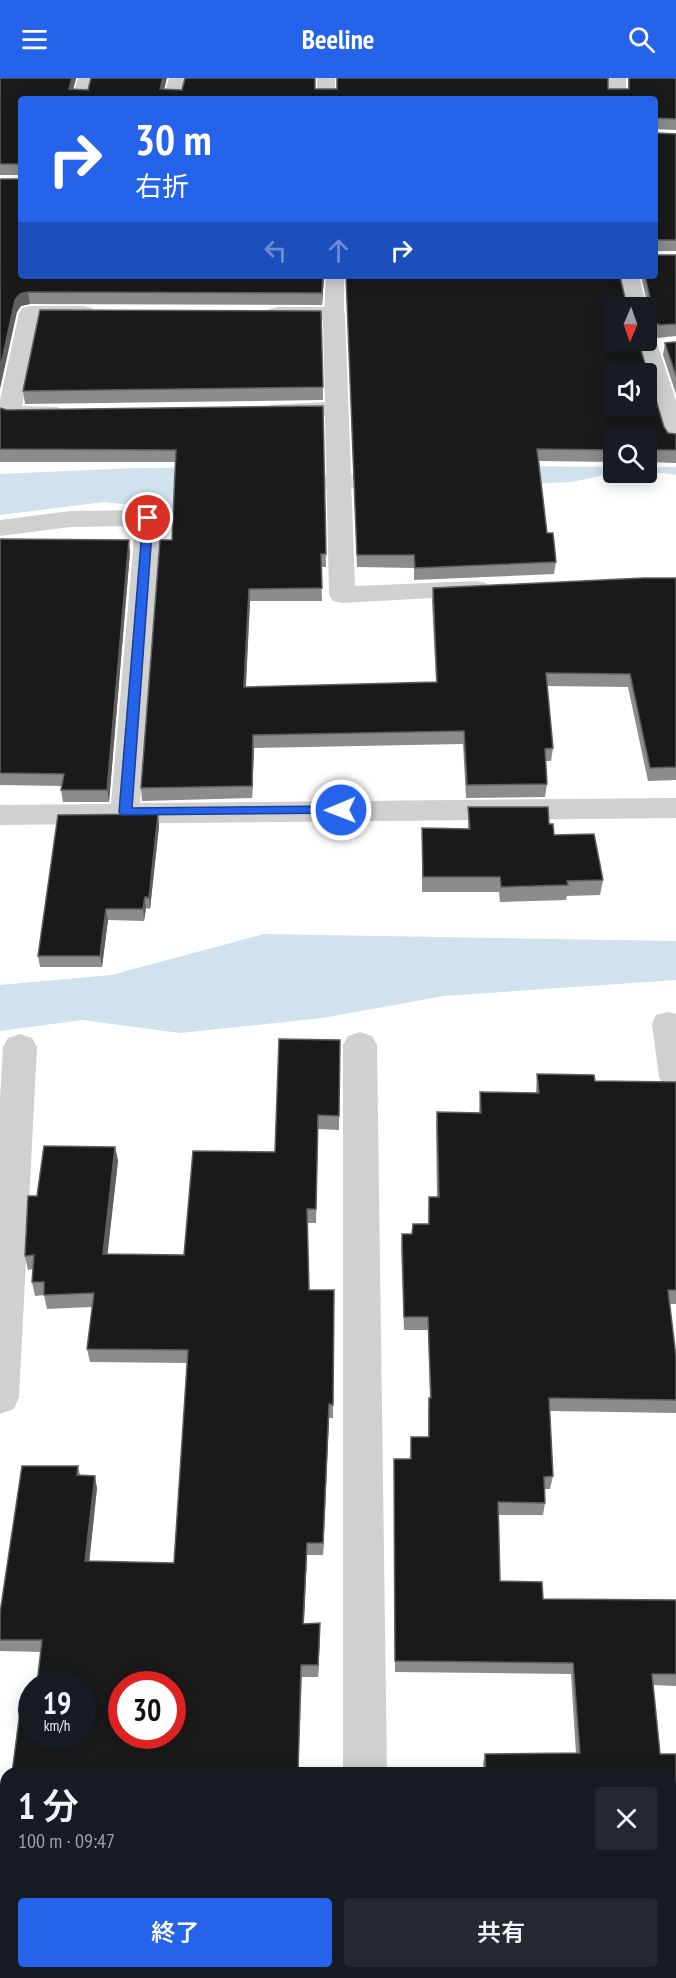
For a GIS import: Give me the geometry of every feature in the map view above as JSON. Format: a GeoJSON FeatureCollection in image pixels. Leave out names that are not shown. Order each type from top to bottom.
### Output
{"type":"FeatureCollection","features":[{"type":"Feature","properties":{"kind":"street"},"geometry":{"type":"LineString","coordinates":[[173,96],[178,78]]}},
{"type":"Feature","properties":{"kind":"street"},"geometry":{"type":"LineString","coordinates":[[326,78],[326,96]]}},
{"type":"Feature","properties":{"kind":"street"},"geometry":{"type":"LineString","coordinates":[[617,78],[617,96]]}},
{"type":"Feature","properties":{"kind":"street"},"geometry":{"type":"LineString","coordinates":[[629,279],[633,297]]}},
{"type":"Feature","properties":{"kind":"street"},"geometry":{"type":"LineString","coordinates":[[67,412],[4,413],[30,313],[100,313]]}},
{"type":"Feature","properties":{"kind":"street"},"geometry":{"type":"LineString","coordinates":[[252,314],[334,314],[342,596],[497,588]]}},
{"type":"Feature","properties":{"kind":"street"},"geometry":{"type":"LineString","coordinates":[[655,351],[676,438]]}},
{"type":"Feature","properties":{"kind":"street"},"geometry":{"type":"LineString","coordinates":[[255,410],[337,409]]}},
{"type":"Feature","properties":{"kind":"street"},"geometry":{"type":"LineString","coordinates":[[0,528],[71,519],[148,518],[125,812]]}},
{"type":"Feature","properties":{"kind":"street"},"geometry":{"type":"LineString","coordinates":[[0,815],[676,808]]}},
{"type":"Feature","properties":{"kind":"street"},"geometry":{"type":"LineString","coordinates":[[668,1024],[676,1077]]}},
{"type":"Feature","properties":{"kind":"street"},"geometry":{"type":"LineString","coordinates":[[360,1045],[365,1767]]}},
{"type":"Feature","properties":{"kind":"street"},"geometry":{"type":"LineString","coordinates":[[0,1397],[20,1047]]}},
{"type":"Feature","properties":{"kind":"lane"},"geometry":{"type":"LineString","coordinates":[[81,96],[86,78]]}},
{"type":"Feature","properties":{"kind":"lane"},"geometry":{"type":"LineString","coordinates":[[334,314],[335,279]]}},
{"type":"Feature","properties":{"kind":"water"},"geometry":{"type":"Polygon","coordinates":[[[446,279],[501,466],[603,467],[603,475],[571,482],[440,489],[410,484],[320,490],[298,500],[168,509],[104,502],[0,515],[0,474],[135,468],[252,467],[318,475],[457,469],[446,279]]]}},
{"type":"Feature","properties":{"kind":"water"},"geometry":{"type":"Polygon","coordinates":[[[657,467],[676,467],[676,475],[657,473],[657,467]]]}},
{"type":"Feature","properties":{"kind":"water"},"geometry":{"type":"Polygon","coordinates":[[[264,934],[676,941],[676,980],[444,996],[322,1018],[180,1033],[82,1020],[0,1031],[0,985],[111,975],[264,934]]]}},
{"type":"Feature","properties":{"kind":"building"},"geometry":{"type":"Polygon","coordinates":[[[0,78],[72,78],[69,89],[88,90],[91,78],[163,78],[160,89],[182,90],[185,78],[315,78],[315,89],[337,89],[337,78],[608,78],[608,89],[629,89],[629,78],[676,78],[676,119],[658,118],[658,96],[18,96],[18,164],[0,164],[0,78]]]}},
{"type":"Feature","properties":{"kind":"building"},"geometry":{"type":"Polygon","coordinates":[[[658,133],[676,134],[676,240],[658,240],[658,133]]]}},
{"type":"Feature","properties":{"kind":"building"},"geometry":{"type":"Polygon","coordinates":[[[0,179],[18,179],[18,279],[323,279],[322,293],[28,292],[20,294],[15,300],[0,369],[0,179]]]}},
{"type":"Feature","properties":{"kind":"building"},"geometry":{"type":"Polygon","coordinates":[[[658,255],[676,255],[676,324],[659,325],[657,323],[657,297],[650,297],[646,279],[658,279],[658,255]]]}},
{"type":"Feature","properties":{"kind":"building"},"geometry":{"type":"Polygon","coordinates":[[[346,279],[621,279],[625,297],[603,297],[603,351],[641,351],[645,363],[603,363],[603,417],[657,417],[657,404],[664,427],[668,433],[676,434],[676,450],[657,450],[657,429],[603,429],[603,450],[537,449],[547,533],[553,533],[556,562],[415,568],[414,555],[357,555],[346,279]]]}},
{"type":"Feature","properties":{"kind":"building"},"geometry":{"type":"Polygon","coordinates":[[[40,310],[321,311],[323,387],[23,391],[40,310]]]}},
{"type":"Feature","properties":{"kind":"building"},"geometry":{"type":"Polygon","coordinates":[[[676,342],[676,376],[665,343],[676,342]]]}},
{"type":"Feature","properties":{"kind":"building"},"geometry":{"type":"Polygon","coordinates":[[[323,406],[326,554],[321,554],[322,588],[249,589],[244,687],[437,682],[433,588],[676,578],[676,767],[650,768],[630,674],[546,673],[553,748],[545,749],[547,784],[467,785],[464,731],[253,735],[252,786],[141,788],[160,540],[172,540],[176,450],[0,449],[0,408],[7,410],[323,406]]]}},
{"type":"Feature","properties":{"kind":"building"},"geometry":{"type":"Polygon","coordinates":[[[0,539],[129,540],[107,790],[61,790],[64,774],[0,773],[0,539]]]}},
{"type":"Feature","properties":{"kind":"building"},"geometry":{"type":"Polygon","coordinates":[[[468,807],[548,807],[549,824],[553,824],[554,835],[594,834],[603,880],[567,881],[568,885],[501,887],[500,877],[423,877],[422,828],[470,829],[468,807]]]}},
{"type":"Feature","properties":{"kind":"building"},"geometry":{"type":"Polygon","coordinates":[[[158,814],[149,898],[145,897],[143,909],[106,909],[100,956],[38,956],[58,815],[158,814]]]}},
{"type":"Feature","properties":{"kind":"building"},"geometry":{"type":"Polygon","coordinates":[[[279,1039],[340,1040],[339,1116],[318,1115],[316,1209],[307,1209],[309,1290],[334,1290],[333,1405],[329,1404],[323,1543],[307,1543],[303,1624],[320,1623],[318,1665],[301,1665],[298,1767],[13,1767],[18,1727],[18,1749],[96,1749],[96,1671],[38,1671],[42,1640],[0,1640],[0,1613],[22,1466],[78,1466],[77,1475],[95,1476],[85,1561],[174,1563],[188,1350],[87,1349],[94,1293],[44,1295],[44,1282],[32,1282],[34,1255],[25,1256],[28,1196],[37,1196],[44,1146],[115,1147],[103,1254],[184,1255],[193,1151],[275,1152],[279,1039]]]}},
{"type":"Feature","properties":{"kind":"building"},"geometry":{"type":"Polygon","coordinates":[[[537,1074],[594,1075],[595,1081],[676,1082],[676,1290],[668,1290],[676,1357],[676,1400],[549,1398],[553,1476],[544,1477],[545,1503],[498,1502],[500,1581],[542,1582],[543,1599],[676,1600],[676,1674],[652,1674],[660,1754],[676,1754],[676,1767],[486,1767],[485,1754],[580,1753],[573,1663],[395,1661],[394,1459],[411,1459],[411,1437],[429,1437],[429,1398],[431,1398],[428,1317],[404,1317],[402,1234],[412,1234],[413,1224],[429,1224],[429,1197],[439,1197],[437,1112],[481,1113],[480,1092],[539,1093],[537,1074]]]}},
{"type":"Feature","properties":{"kind":"route"},"geometry":{"type":"LineString","coordinates":[[148,518],[125,812],[341,810]]}}]}
